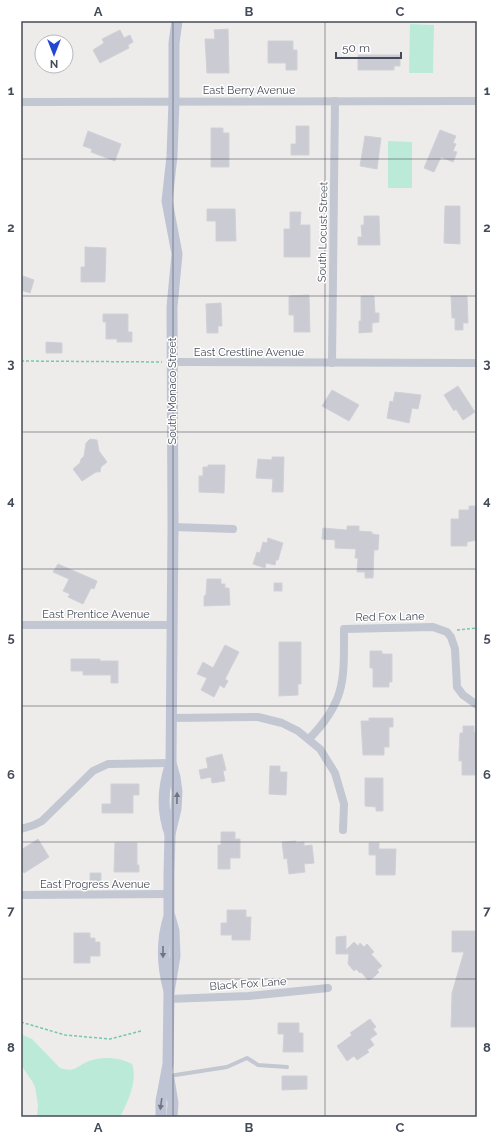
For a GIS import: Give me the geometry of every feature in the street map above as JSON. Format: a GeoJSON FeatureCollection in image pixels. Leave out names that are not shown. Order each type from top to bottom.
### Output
{"type":"FeatureCollection","features":[{"type":"Feature","properties":{"kind":"street","name":"South Monaco Street"},"geometry":{"type":"LineString","coordinates":[[172,1117],[173,1103],[168,1064],[169,995],[164,970],[163,952],[165,930],[169,913],[170,834],[165,821],[164,796],[166,777],[171,763],[173,527],[172,299],[177,254],[167,201],[172,165],[174,43],[177,21]]}},
{"type":"Feature","properties":{"kind":"street","name":"South Locust Street"},"geometry":{"type":"LineString","coordinates":[[332,363],[335,101]]}},
{"type":"Feature","properties":{"kind":"street","name":"East Berry Avenue"},"geometry":{"type":"LineString","coordinates":[[21,102],[477,102]]}},
{"type":"Feature","properties":{"kind":"street","name":"East Crestline Avenue"},"geometry":{"type":"LineString","coordinates":[[172,362],[477,363]]}},
{"type":"Feature","properties":{"kind":"street"},"geometry":{"type":"LineString","coordinates":[[173,527],[233,529]]}},
{"type":"Feature","properties":{"kind":"street","name":"East Prentice Avenue"},"geometry":{"type":"LineString","coordinates":[[21,624],[171,625]]}},
{"type":"Feature","properties":{"kind":"street","name":"Red Fox Lane"},"geometry":{"type":"LineString","coordinates":[[309,739],[329,717],[341,692],[344,674],[344,629],[433,627],[447,632]]}},
{"type":"Feature","properties":{"kind":"street"},"geometry":{"type":"LineString","coordinates":[[447,632],[451,637],[455,649],[457,687],[462,694],[477,705]]}},
{"type":"Feature","properties":{"kind":"street"},"geometry":{"type":"LineString","coordinates":[[171,718],[258,718],[282,723],[309,739],[331,765],[339,782],[344,804],[343,830]]}},
{"type":"Feature","properties":{"kind":"street"},"geometry":{"type":"LineString","coordinates":[[21,829],[42,821],[93,770],[100,766],[108,764],[171,763]]}},
{"type":"Feature","properties":{"kind":"street","name":"East Progress Avenue"},"geometry":{"type":"LineString","coordinates":[[21,895],[169,894]]}},
{"type":"Feature","properties":{"kind":"street","name":"Black Fox Lane"},"geometry":{"type":"LineString","coordinates":[[169,995],[248,996],[328,988]]}},
{"type":"Feature","properties":{"kind":"street","name":"South Monaco Street"},"geometry":{"type":"LineString","coordinates":[[161,1117],[161,1101],[165,1087],[168,1064]]}},
{"type":"Feature","properties":{"kind":"lane"},"geometry":{"type":"LineString","coordinates":[[169,1076],[227,1067],[247,1058],[258,1065],[287,1067]]}},
{"type":"Feature","properties":{"kind":"path"},"geometry":{"type":"LineString","coordinates":[[21,361],[172,362]]}},
{"type":"Feature","properties":{"kind":"path"},"geometry":{"type":"LineString","coordinates":[[447,632],[477,628]]}},
{"type":"Feature","properties":{"kind":"path"},"geometry":{"type":"LineString","coordinates":[[21,1022],[65,1035],[110,1039],[141,1031]]}},
{"type":"Feature","properties":{"kind":"green space"},"geometry":{"type":"Polygon","coordinates":[[[410,24],[434,25],[433,73],[409,73],[410,24]]]}},
{"type":"Feature","properties":{"kind":"green space"},"geometry":{"type":"Polygon","coordinates":[[[388,141],[412,142],[412,188],[388,188],[388,141]]]}},
{"type":"Feature","properties":{"kind":"green space"},"geometry":{"type":"Polygon","coordinates":[[[21,1034],[32,1039],[60,1068],[69,1070],[94,1059],[105,1058],[122,1060],[132,1064],[134,1070],[133,1084],[129,1098],[120,1117],[37,1117],[38,1105],[35,1087],[21,1065],[21,1034]]]}},
{"type":"Feature","properties":{"kind":"building"},"geometry":{"type":"Polygon","coordinates":[[[228,29],[229,73],[207,73],[205,39],[215,39],[214,30],[228,29]]]}},
{"type":"Feature","properties":{"kind":"building"},"geometry":{"type":"Polygon","coordinates":[[[120,30],[124,38],[130,35],[133,42],[128,45],[129,48],[100,63],[93,50],[104,43],[102,39],[120,30]]]}},
{"type":"Feature","properties":{"kind":"building"},"geometry":{"type":"Polygon","coordinates":[[[268,41],[293,41],[293,50],[297,50],[297,70],[286,70],[286,63],[268,63],[268,41]]]}},
{"type":"Feature","properties":{"kind":"building"},"geometry":{"type":"Polygon","coordinates":[[[358,55],[400,55],[400,66],[394,66],[394,70],[358,70],[358,55]]]}},
{"type":"Feature","properties":{"kind":"building"},"geometry":{"type":"Polygon","coordinates":[[[296,126],[309,126],[309,155],[291,155],[291,144],[296,144],[296,126]]]}},
{"type":"Feature","properties":{"kind":"building"},"geometry":{"type":"Polygon","coordinates":[[[211,128],[223,128],[223,133],[229,133],[229,167],[211,167],[211,128]]]}},
{"type":"Feature","properties":{"kind":"building"},"geometry":{"type":"Polygon","coordinates":[[[440,130],[456,136],[453,143],[456,144],[453,151],[457,152],[453,162],[441,157],[434,172],[424,168],[440,130]]]}},
{"type":"Feature","properties":{"kind":"building"},"geometry":{"type":"Polygon","coordinates":[[[88,131],[121,144],[115,161],[91,152],[92,149],[83,146],[88,131]]]}},
{"type":"Feature","properties":{"kind":"building"},"geometry":{"type":"Polygon","coordinates":[[[365,136],[381,138],[377,169],[360,166],[365,136]]]}},
{"type":"Feature","properties":{"kind":"building"},"geometry":{"type":"Polygon","coordinates":[[[445,206],[460,206],[460,244],[444,243],[445,206]]]}},
{"type":"Feature","properties":{"kind":"building"},"geometry":{"type":"Polygon","coordinates":[[[207,209],[235,209],[236,241],[216,241],[216,221],[207,221],[207,209]]]}},
{"type":"Feature","properties":{"kind":"building"},"geometry":{"type":"Polygon","coordinates":[[[290,212],[301,212],[300,225],[310,225],[310,257],[284,257],[284,229],[290,229],[290,212]]]}},
{"type":"Feature","properties":{"kind":"building"},"geometry":{"type":"Polygon","coordinates":[[[364,216],[379,216],[380,245],[358,245],[358,237],[362,237],[361,225],[364,225],[364,216]]]}},
{"type":"Feature","properties":{"kind":"building"},"geometry":{"type":"Polygon","coordinates":[[[85,247],[106,248],[105,282],[81,282],[81,267],[85,267],[85,247]]]}},
{"type":"Feature","properties":{"kind":"building"},"geometry":{"type":"Polygon","coordinates":[[[23,276],[34,280],[30,293],[21,290],[23,276]]]}},
{"type":"Feature","properties":{"kind":"building"},"geometry":{"type":"Polygon","coordinates":[[[309,295],[310,332],[294,332],[294,315],[289,315],[289,296],[309,295]]]}},
{"type":"Feature","properties":{"kind":"building"},"geometry":{"type":"Polygon","coordinates":[[[361,296],[374,296],[375,313],[379,313],[379,322],[372,323],[372,332],[359,333],[359,321],[361,321],[361,296]]]}},
{"type":"Feature","properties":{"kind":"building"},"geometry":{"type":"Polygon","coordinates":[[[451,296],[467,296],[468,323],[463,323],[463,330],[455,330],[455,318],[452,318],[451,296]]]}},
{"type":"Feature","properties":{"kind":"building"},"geometry":{"type":"Polygon","coordinates":[[[221,303],[222,326],[218,326],[218,333],[207,333],[206,304],[221,303]]]}},
{"type":"Feature","properties":{"kind":"building"},"geometry":{"type":"Polygon","coordinates":[[[103,314],[128,314],[128,332],[132,332],[132,342],[117,342],[117,339],[106,339],[106,322],[103,322],[103,314]]]}},
{"type":"Feature","properties":{"kind":"building"},"geometry":{"type":"Polygon","coordinates":[[[46,342],[62,343],[62,353],[46,353],[46,342]]]}},
{"type":"Feature","properties":{"kind":"building"},"geometry":{"type":"Polygon","coordinates":[[[458,386],[475,412],[463,420],[456,409],[454,411],[444,395],[458,386]]]}},
{"type":"Feature","properties":{"kind":"building"},"geometry":{"type":"Polygon","coordinates":[[[332,390],[359,405],[349,421],[322,406],[332,390]]]}},
{"type":"Feature","properties":{"kind":"building"},"geometry":{"type":"Polygon","coordinates":[[[395,392],[421,395],[418,409],[412,408],[409,423],[387,418],[390,401],[393,402],[395,392]]]}},
{"type":"Feature","properties":{"kind":"building"},"geometry":{"type":"Polygon","coordinates":[[[90,439],[97,440],[99,451],[107,462],[101,467],[100,472],[96,472],[82,481],[73,469],[80,463],[84,456],[86,443],[90,439]]]}},
{"type":"Feature","properties":{"kind":"building"},"geometry":{"type":"Polygon","coordinates":[[[272,457],[284,457],[283,492],[272,492],[273,479],[256,478],[258,459],[272,460],[272,457]]]}},
{"type":"Feature","properties":{"kind":"building"},"geometry":{"type":"Polygon","coordinates":[[[208,465],[225,465],[224,493],[199,492],[199,476],[203,476],[203,467],[208,467],[208,465]]]}},
{"type":"Feature","properties":{"kind":"building"},"geometry":{"type":"Polygon","coordinates":[[[469,506],[477,506],[477,540],[467,542],[467,546],[451,546],[451,519],[459,519],[459,510],[469,510],[469,506]]]}},
{"type":"Feature","properties":{"kind":"building"},"geometry":{"type":"Polygon","coordinates":[[[347,526],[359,526],[359,531],[372,532],[372,534],[379,535],[378,550],[374,550],[373,578],[365,578],[365,572],[357,572],[358,558],[355,558],[356,549],[335,548],[335,540],[322,539],[323,528],[347,530],[347,526]]]}},
{"type":"Feature","properties":{"kind":"building"},"geometry":{"type":"Polygon","coordinates":[[[268,538],[283,543],[275,565],[266,563],[265,568],[253,564],[257,552],[260,553],[263,542],[267,543],[268,538]]]}},
{"type":"Feature","properties":{"kind":"building"},"geometry":{"type":"Polygon","coordinates":[[[58,564],[97,581],[94,589],[91,588],[83,604],[68,597],[70,594],[63,591],[69,579],[53,572],[58,564]]]}},
{"type":"Feature","properties":{"kind":"building"},"geometry":{"type":"Polygon","coordinates":[[[207,579],[221,579],[221,584],[225,584],[225,588],[229,588],[230,605],[204,606],[207,579]]]}},
{"type":"Feature","properties":{"kind":"building"},"geometry":{"type":"Polygon","coordinates":[[[274,583],[282,583],[282,591],[274,591],[274,583]]]}},
{"type":"Feature","properties":{"kind":"building"},"geometry":{"type":"Polygon","coordinates":[[[279,642],[301,642],[301,684],[298,684],[298,695],[279,696],[279,642]]]}},
{"type":"Feature","properties":{"kind":"building"},"geometry":{"type":"Polygon","coordinates":[[[225,645],[239,652],[225,679],[228,681],[224,688],[220,685],[214,697],[201,690],[207,678],[197,674],[203,662],[213,668],[225,645]]]}},
{"type":"Feature","properties":{"kind":"building"},"geometry":{"type":"Polygon","coordinates":[[[370,651],[382,651],[382,654],[392,654],[392,682],[389,682],[389,687],[373,687],[373,668],[370,668],[370,651]]]}},
{"type":"Feature","properties":{"kind":"building"},"geometry":{"type":"Polygon","coordinates":[[[71,659],[100,659],[100,661],[118,661],[118,683],[111,683],[111,675],[83,675],[83,671],[71,671],[71,659]]]}},
{"type":"Feature","properties":{"kind":"building"},"geometry":{"type":"Polygon","coordinates":[[[369,718],[393,718],[393,727],[389,727],[389,747],[384,747],[384,755],[363,755],[361,721],[369,721],[369,718]]]}},
{"type":"Feature","properties":{"kind":"building"},"geometry":{"type":"Polygon","coordinates":[[[463,726],[474,726],[474,732],[477,732],[476,775],[462,775],[462,761],[459,761],[459,754],[460,733],[463,733],[463,726]]]}},
{"type":"Feature","properties":{"kind":"building"},"geometry":{"type":"Polygon","coordinates":[[[222,754],[226,770],[223,771],[225,781],[212,783],[211,777],[201,779],[199,770],[208,768],[206,758],[222,754]]]}},
{"type":"Feature","properties":{"kind":"building"},"geometry":{"type":"Polygon","coordinates":[[[270,766],[280,766],[280,772],[287,772],[286,795],[269,794],[270,766]]]}},
{"type":"Feature","properties":{"kind":"building"},"geometry":{"type":"Polygon","coordinates":[[[365,778],[383,778],[383,811],[376,811],[376,807],[365,806],[365,778]]]}},
{"type":"Feature","properties":{"kind":"building"},"geometry":{"type":"Polygon","coordinates":[[[111,784],[139,784],[139,795],[133,795],[133,813],[102,813],[102,804],[111,804],[111,784]]]}},
{"type":"Feature","properties":{"kind":"building"},"geometry":{"type":"Polygon","coordinates":[[[221,832],[235,832],[235,839],[240,839],[240,858],[230,858],[230,869],[218,869],[218,845],[221,845],[221,832]]]}},
{"type":"Feature","properties":{"kind":"building"},"geometry":{"type":"Polygon","coordinates":[[[38,839],[49,857],[24,873],[21,868],[21,850],[38,839]]]}},
{"type":"Feature","properties":{"kind":"building"},"geometry":{"type":"Polygon","coordinates":[[[296,841],[296,843],[304,842],[304,846],[312,845],[314,863],[304,864],[305,872],[289,874],[287,858],[284,859],[282,842],[296,841]]]}},
{"type":"Feature","properties":{"kind":"building"},"geometry":{"type":"Polygon","coordinates":[[[115,843],[137,843],[137,865],[139,865],[139,872],[114,872],[115,843]]]}},
{"type":"Feature","properties":{"kind":"building"},"geometry":{"type":"Polygon","coordinates":[[[369,843],[379,843],[379,849],[396,849],[395,875],[376,875],[376,855],[369,855],[369,843]]]}},
{"type":"Feature","properties":{"kind":"building"},"geometry":{"type":"Polygon","coordinates":[[[90,873],[101,873],[101,883],[90,884],[90,873]]]}},
{"type":"Feature","properties":{"kind":"building"},"geometry":{"type":"Polygon","coordinates":[[[227,910],[246,910],[246,917],[251,917],[250,940],[232,940],[232,935],[221,935],[221,923],[227,923],[227,910]]]}},
{"type":"Feature","properties":{"kind":"building"},"geometry":{"type":"Polygon","coordinates":[[[452,931],[477,931],[477,1027],[451,1027],[452,993],[464,952],[452,952],[452,931]]]}},
{"type":"Feature","properties":{"kind":"building"},"geometry":{"type":"Polygon","coordinates":[[[74,933],[90,933],[90,938],[95,938],[95,942],[100,942],[100,956],[90,956],[90,963],[74,963],[74,933]]]}},
{"type":"Feature","properties":{"kind":"building"},"geometry":{"type":"Polygon","coordinates":[[[346,936],[346,950],[354,942],[358,946],[360,943],[364,947],[367,944],[374,952],[371,954],[382,966],[377,970],[379,972],[373,978],[368,980],[361,972],[360,973],[356,969],[354,971],[348,964],[349,954],[336,954],[336,937],[346,936]]]}},
{"type":"Feature","properties":{"kind":"building"},"geometry":{"type":"Polygon","coordinates":[[[370,1019],[376,1027],[373,1029],[377,1034],[370,1039],[374,1045],[367,1050],[369,1052],[357,1060],[354,1056],[347,1061],[337,1046],[352,1035],[350,1033],[370,1019]]]}},
{"type":"Feature","properties":{"kind":"building"},"geometry":{"type":"Polygon","coordinates":[[[278,1023],[299,1023],[299,1033],[303,1033],[303,1052],[283,1052],[284,1034],[278,1034],[278,1023]]]}},
{"type":"Feature","properties":{"kind":"building"},"geometry":{"type":"Polygon","coordinates":[[[282,1076],[307,1076],[307,1089],[282,1090],[282,1076]]]}}]}
